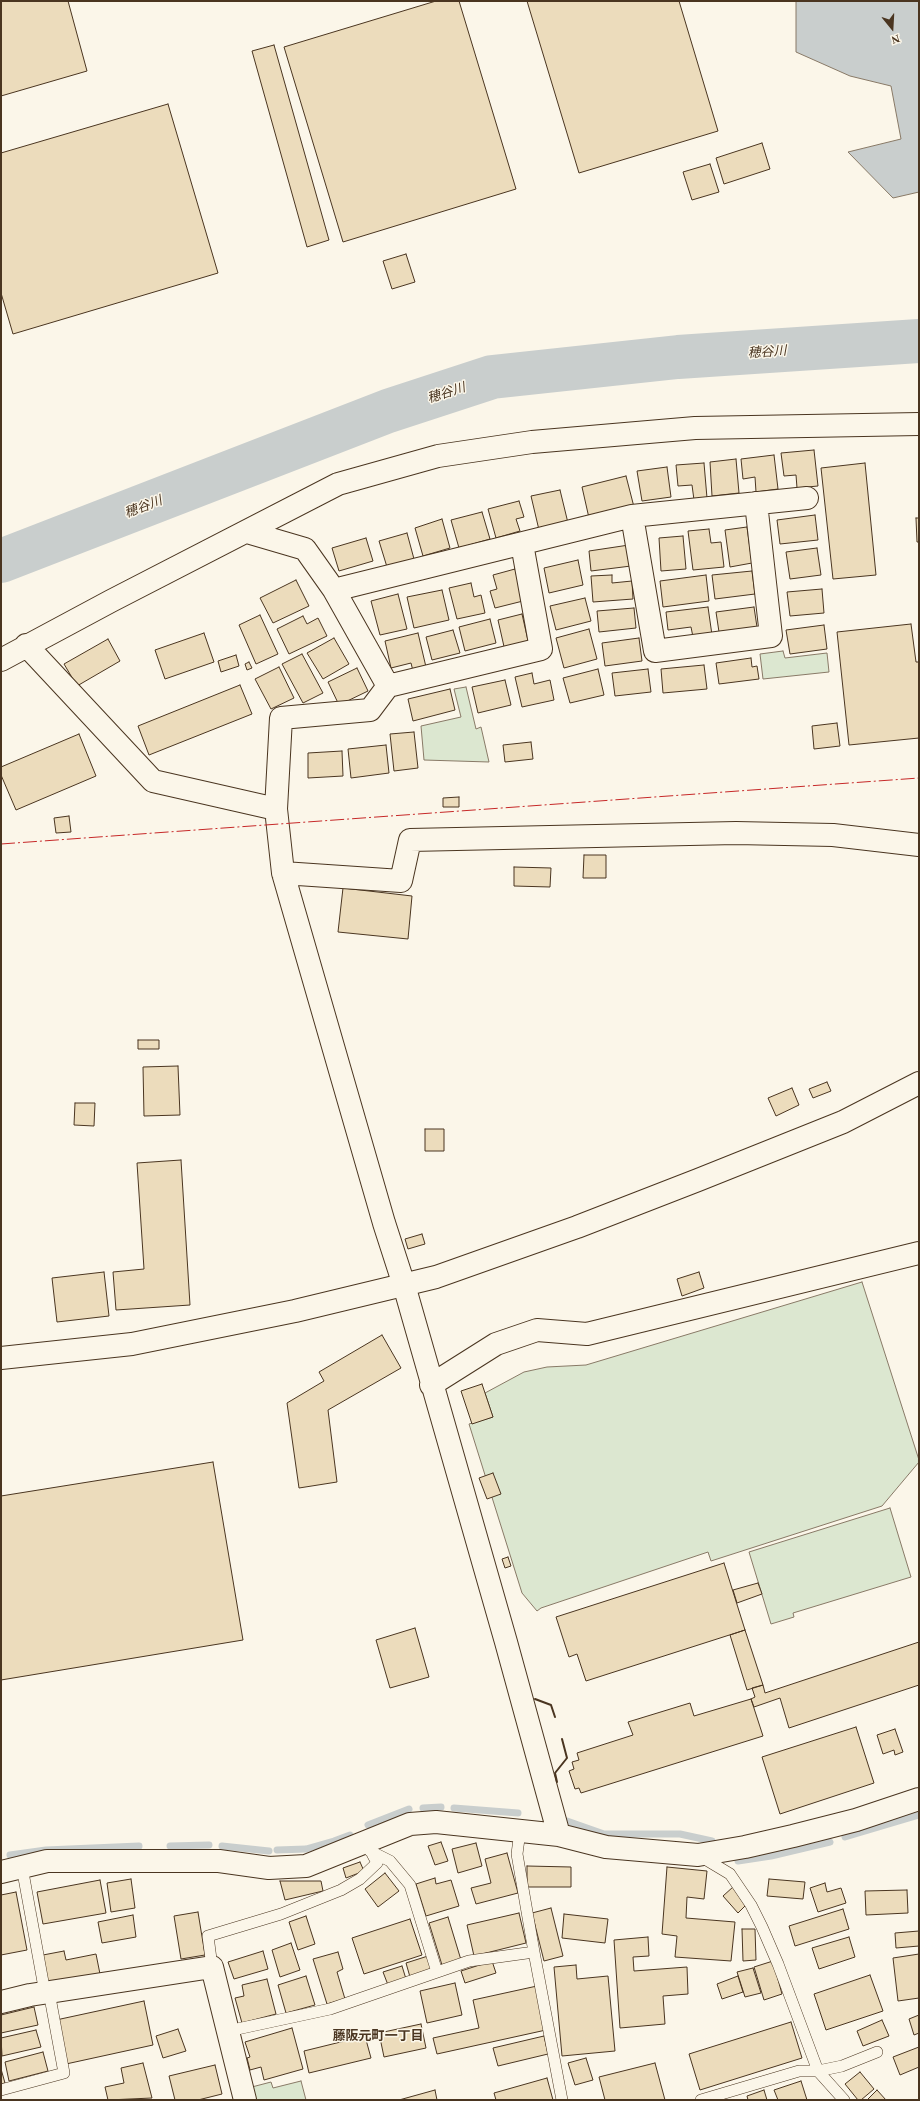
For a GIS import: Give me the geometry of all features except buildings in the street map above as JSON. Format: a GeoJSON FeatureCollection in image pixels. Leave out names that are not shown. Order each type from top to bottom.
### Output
{"type":"FeatureCollection","features":[{"type":"Feature","properties":{"kind":"street"},"geometry":{"type":"LineString","coordinates":[[1,660],[26,645],[338,484],[438,456],[532,442],[695,428],[919,424]]}},
{"type":"Feature","properties":{"kind":"street"},"geometry":{"type":"LineString","coordinates":[[334,590],[632,516],[807,498]]}},
{"type":"Feature","properties":{"kind":"street"},"geometry":{"type":"LineString","coordinates":[[632,516],[656,651],[771,636],[756,503]]}},
{"type":"Feature","properties":{"kind":"street"},"geometry":{"type":"LineString","coordinates":[[247,532],[305,548],[334,590],[388,686]]}},
{"type":"Feature","properties":{"kind":"street"},"geometry":{"type":"LineString","coordinates":[[522,544],[541,649],[388,686],[370,710],[280,718],[276,809],[283,873],[384,1223],[404,1285],[431,1385],[506,1642],[559,1835]]}},
{"type":"Feature","properties":{"kind":"street"},"geometry":{"type":"LineString","coordinates":[[26,645],[152,781],[276,809]]}},
{"type":"Feature","properties":{"kind":"street"},"geometry":{"type":"LineString","coordinates":[[283,873],[401,881],[410,840],[736,833],[833,835],[919,845]]}},
{"type":"Feature","properties":{"kind":"street"},"geometry":{"type":"LineString","coordinates":[[1,1358],[132,1344],[295,1311],[436,1277],[570,1230],[684,1186],[843,1122],[919,1083]]}},
{"type":"Feature","properties":{"kind":"street"},"geometry":{"type":"LineString","coordinates":[[431,1385],[496,1344],[537,1330],[587,1334],[919,1253]]}},
{"type":"Feature","properties":{"kind":"street"},"geometry":{"type":"LineString","coordinates":[[1,1872],[47,1861],[219,1861],[269,1868],[306,1866],[368,1846],[410,1824],[436,1822],[559,1835],[606,1847],[698,1855],[745,1847],[828,1827],[919,1799]]}},
{"type":"Feature","properties":{"kind":"street"},"geometry":{"type":"LineString","coordinates":[[1,2002],[47,1993],[212,1967],[245,2100]]}},
{"type":"Feature","properties":{"kind":"lane"},"geometry":{"type":"LineString","coordinates":[[520,1831],[517,1854],[562,2100]]}},
{"type":"Feature","properties":{"kind":"lane"},"geometry":{"type":"LineString","coordinates":[[212,1967],[208,1936],[281,1914],[341,1890],[360,1879],[377,1863],[368,1846]]}},
{"type":"Feature","properties":{"kind":"lane"},"geometry":{"type":"LineString","coordinates":[[368,1846],[390,1861],[410,1885],[437,1972]]}},
{"type":"Feature","properties":{"kind":"lane"},"geometry":{"type":"LineString","coordinates":[[698,1855],[730,1874],[751,1905],[778,1964],[818,2072],[844,2100]]}},
{"type":"Feature","properties":{"kind":"lane"},"geometry":{"type":"LineString","coordinates":[[1,2090],[64,2074],[22,1867]]}},
{"type":"Feature","properties":{"kind":"lane"},"geometry":{"type":"LineString","coordinates":[[228,2031],[330,2009],[469,1961],[534,1952]]}},
{"type":"Feature","properties":{"kind":"lane"},"geometry":{"type":"LineString","coordinates":[[701,2100],[799,2071],[818,2072],[842,2066],[877,2052]]}},
{"type":"Feature","properties":{"kind":"green space"},"geometry":{"type":"Polygon","coordinates":[[[783,651],[785,658],[827,653],[829,672],[763,679],[760,654],[783,651]]]}},
{"type":"Feature","properties":{"kind":"green space"},"geometry":{"type":"Polygon","coordinates":[[[466,687],[476,729],[481,727],[489,762],[424,760],[421,726],[461,717],[454,689],[466,687]]]}},
{"type":"Feature","properties":{"kind":"green space"},"geometry":{"type":"Polygon","coordinates":[[[862,1282],[919,1460],[919,1462],[882,1506],[711,1561],[708,1552],[541,1608],[537,1611],[522,1593],[469,1424],[493,1417],[485,1393],[524,1372],[547,1367],[586,1365],[862,1282]]]}},
{"type":"Feature","properties":{"kind":"green space"},"geometry":{"type":"Polygon","coordinates":[[[890,1508],[911,1577],[793,1613],[794,1617],[771,1624],[749,1552],[890,1508]]]}},
{"type":"Feature","properties":{"kind":"green space"},"geometry":{"type":"Polygon","coordinates":[[[301,2081],[306,2100],[251,2100],[248,2088],[271,2082],[273,2088],[301,2081]]]}},
{"type":"Feature","properties":{"kind":"shaded area"},"geometry":{"type":"Polygon","coordinates":[[[796,1],[919,1],[919,192],[893,198],[848,152],[901,139],[891,86],[850,76],[796,52],[796,1]]]}},
{"type":"Feature","properties":{"kind":"waterway","name":"穂谷川"},"geometry":{"type":"LineString","coordinates":[[1,561],[388,411],[492,377],[678,357],[919,341]]}},
{"type":"Feature","properties":{"kind":"waterway"},"geometry":{"type":"LineString","coordinates":[[423,1808],[441,1807]]}},
{"type":"Feature","properties":{"kind":"waterway"},"geometry":{"type":"LineString","coordinates":[[454,1808],[518,1813]]}},
{"type":"Feature","properties":{"kind":"waterway"},"geometry":{"type":"LineString","coordinates":[[368,1825],[409,1809]]}},
{"type":"Feature","properties":{"kind":"waterway"},"geometry":{"type":"LineString","coordinates":[[845,1837],[919,1815]]}},
{"type":"Feature","properties":{"kind":"waterway"},"geometry":{"type":"LineString","coordinates":[[567,1821],[604,1834],[680,1834],[712,1841]]}},
{"type":"Feature","properties":{"kind":"waterway"},"geometry":{"type":"LineString","coordinates":[[277,1850],[306,1849],[350,1835]]}},
{"type":"Feature","properties":{"kind":"waterway"},"geometry":{"type":"LineString","coordinates":[[738,1861],[771,1856],[830,1842]]}},
{"type":"Feature","properties":{"kind":"waterway"},"geometry":{"type":"LineString","coordinates":[[170,1846],[209,1845]]}},
{"type":"Feature","properties":{"kind":"waterway"},"geometry":{"type":"LineString","coordinates":[[10,1855],[46,1850],[139,1846]]}},
{"type":"Feature","properties":{"kind":"waterway"},"geometry":{"type":"LineString","coordinates":[[222,1846],[269,1851]]}},
{"type":"Feature","properties":{"kind":"wall"},"geometry":{"type":"LineString","coordinates":[[535,1699],[551,1705],[555,1717]]}},
{"type":"Feature","properties":{"kind":"wall"},"geometry":{"type":"LineString","coordinates":[[557,1782],[555,1773],[567,1758],[562,1739]]}},
{"type":"Feature","properties":{"kind":"power"},"geometry":{"type":"LineString","coordinates":[[1,844],[919,778]]}},
{"type":"Feature","properties":{"kind":"district","name":"藤阪元町一丁目"},"geometry":{"type":"Point","coordinates":[378,2035]}}]}
